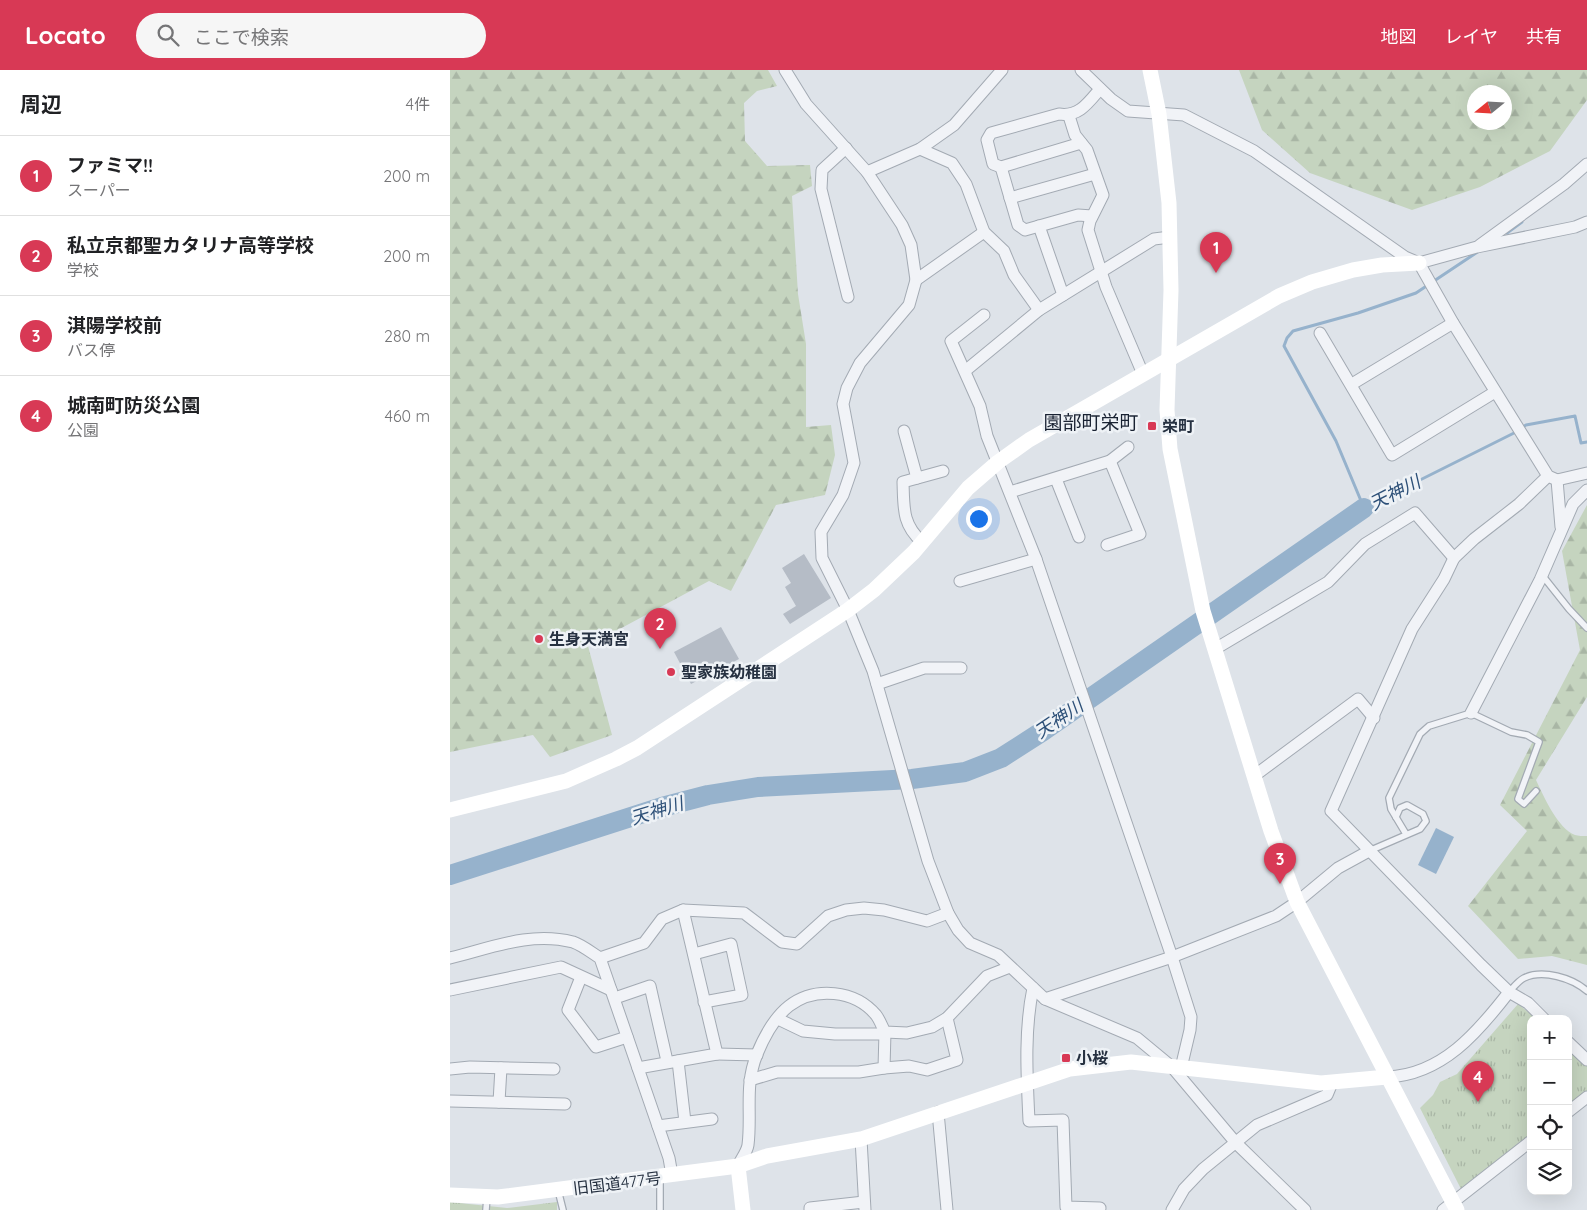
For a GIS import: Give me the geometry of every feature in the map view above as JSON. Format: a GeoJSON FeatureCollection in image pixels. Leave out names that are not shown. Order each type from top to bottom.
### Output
{"type":"FeatureCollection","features":[{"type":"Feature","properties":{"kind":"street"},"geometry":{"type":"LineString","coordinates":[[785,70],[806,104],[867,172],[902,225],[911,245],[916,280],[909,305],[860,363],[847,388],[843,404],[854,463],[843,495],[821,532],[822,558],[848,610],[877,684],[928,861],[948,913],[958,930],[970,943],[998,955],[1045,999],[1137,1038],[1177,1068],[1236,1144],[1305,1210]]}},
{"type":"Feature","properties":{"kind":"street"},"geometry":{"type":"LineString","coordinates":[[867,172],[920,149],[954,125],[1002,70]]}},
{"type":"Feature","properties":{"kind":"street"},"geometry":{"type":"LineString","coordinates":[[1080,70],[1128,111],[1184,115],[1254,151],[1405,257],[1420,264],[1453,323],[1515,424],[1552,478],[1561,527]]}},
{"type":"Feature","properties":{"kind":"street"},"geometry":{"type":"LineString","coordinates":[[1150,70],[1159,114],[1169,203],[1171,290],[1167,360],[1167,410],[1170,449],[1205,618],[1271,831],[1297,902],[1387,1077],[1451,1208],[1527,1144]]}},
{"type":"Feature","properties":{"kind":"street"},"geometry":{"type":"LineString","coordinates":[[1081,143],[1001,166],[993,164],[987,140],[991,133],[1059,114],[1069,116],[1080,111],[1100,89]]}},
{"type":"Feature","properties":{"kind":"street"},"geometry":{"type":"LineString","coordinates":[[1069,116],[1075,135],[1087,150],[1103,196],[1092,216],[1088,230],[1102,271],[1143,374]]}},
{"type":"Feature","properties":{"kind":"street"},"geometry":{"type":"LineString","coordinates":[[846,148],[822,170],[821,188],[848,297]]}},
{"type":"Feature","properties":{"kind":"street"},"geometry":{"type":"LineString","coordinates":[[920,149],[952,163],[966,184],[984,232],[1004,252],[1014,275],[1039,310]]}},
{"type":"Feature","properties":{"kind":"street"},"geometry":{"type":"LineString","coordinates":[[1477,247],[1564,184],[1587,164]]}},
{"type":"Feature","properties":{"kind":"street"},"geometry":{"type":"LineString","coordinates":[[1001,166],[1018,225],[1025,230],[1078,215],[1092,216]]}},
{"type":"Feature","properties":{"kind":"street"},"geometry":{"type":"LineString","coordinates":[[1010,198],[1096,174]]}},
{"type":"Feature","properties":{"kind":"street"},"geometry":{"type":"LineString","coordinates":[[450,810],[566,781],[637,748],[848,610],[896,571],[968,488],[998,462],[1029,440],[1264,304],[1312,282],[1382,265],[1420,264],[1477,247],[1576,227],[1587,222]]}},
{"type":"Feature","properties":{"kind":"street"},"geometry":{"type":"LineString","coordinates":[[1039,226],[1063,295]]}},
{"type":"Feature","properties":{"kind":"street"},"geometry":{"type":"LineString","coordinates":[[916,280],[984,232]]}},
{"type":"Feature","properties":{"kind":"street"},"geometry":{"type":"LineString","coordinates":[[965,371],[1039,310],[1154,239],[1170,237]]}},
{"type":"Feature","properties":{"kind":"street"},"geometry":{"type":"LineString","coordinates":[[984,315],[951,341],[980,406],[987,436],[1036,559],[1191,1017],[1190,1030],[1177,1068]]}},
{"type":"Feature","properties":{"kind":"street"},"geometry":{"type":"LineString","coordinates":[[1352,384],[1453,323]]}},
{"type":"Feature","properties":{"kind":"street"},"geometry":{"type":"LineString","coordinates":[[1320,333],[1352,384],[1392,455],[1496,392]]}},
{"type":"Feature","properties":{"kind":"street"},"geometry":{"type":"LineString","coordinates":[[904,431],[917,478]]}},
{"type":"Feature","properties":{"kind":"street"},"geometry":{"type":"LineString","coordinates":[[1010,492],[1110,462],[1128,447]]}},
{"type":"Feature","properties":{"kind":"street"},"geometry":{"type":"LineString","coordinates":[[1107,545],[1140,534],[1110,462]]}},
{"type":"Feature","properties":{"kind":"street"},"geometry":{"type":"LineString","coordinates":[[922,542],[911,532],[904,515],[903,482],[944,471]]}},
{"type":"Feature","properties":{"kind":"street"},"geometry":{"type":"LineString","coordinates":[[1540,1015],[1528,1004],[1509,992],[1369,851],[1358,836],[1331,810],[1374,718],[1412,629],[1444,579],[1454,558],[1474,539],[1552,478],[1587,473]]}},
{"type":"Feature","properties":{"kind":"street"},"geometry":{"type":"LineString","coordinates":[[1056,479],[1079,537]]}},
{"type":"Feature","properties":{"kind":"street"},"geometry":{"type":"LineString","coordinates":[[1471,713],[1542,575],[1561,527],[1573,504],[1587,490]]}},
{"type":"Feature","properties":{"kind":"street"},"geometry":{"type":"LineString","coordinates":[[1215,649],[1328,582],[1365,544],[1415,514],[1454,558]]}},
{"type":"Feature","properties":{"kind":"street"},"geometry":{"type":"LineString","coordinates":[[960,581],[1036,559]]}},
{"type":"Feature","properties":{"kind":"street"},"geometry":{"type":"LineString","coordinates":[[877,684],[924,668],[961,668]]}},
{"type":"Feature","properties":{"kind":"street"},"geometry":{"type":"LineString","coordinates":[[1254,776],[1358,700],[1374,718]]}},
{"type":"Feature","properties":{"kind":"street"},"geometry":{"type":"LineString","coordinates":[[1045,999],[1172,957],[1276,916],[1297,902],[1338,868],[1369,851]]}},
{"type":"Feature","properties":{"kind":"street"},"geometry":{"type":"LineString","coordinates":[[600,958],[644,943],[662,918],[683,910],[744,913],[782,942],[797,944],[828,916],[846,910],[864,908],[884,910],[927,922],[948,913]]}},
{"type":"Feature","properties":{"kind":"street"},"geometry":{"type":"LineString","coordinates":[[683,910],[717,1054]]}},
{"type":"Feature","properties":{"kind":"street"},"geometry":{"type":"LineString","coordinates":[[450,958],[516,940],[548,939],[574,943],[600,958],[669,1158],[666,1176]]}},
{"type":"Feature","properties":{"kind":"street"},"geometry":{"type":"LineString","coordinates":[[694,954],[732,944],[742,995],[704,1002]]}},
{"type":"Feature","properties":{"kind":"street"},"geometry":{"type":"LineString","coordinates":[[778,1018],[803,1031],[835,1034],[920,1031],[932,1027],[947,1018],[987,976],[1010,967]]}},
{"type":"Feature","properties":{"kind":"street"},"geometry":{"type":"LineString","coordinates":[[450,990],[560,968],[613,994],[650,986],[672,1061],[685,1122]]}},
{"type":"Feature","properties":{"kind":"street"},"geometry":{"type":"LineString","coordinates":[[581,977],[568,1010],[596,1048],[627,1037]]}},
{"type":"Feature","properties":{"kind":"street"},"geometry":{"type":"LineString","coordinates":[[1033,988],[1028,1009],[1027,1082],[1029,1121],[1063,1120],[1066,1207],[1100,1208],[1099,1210]]}},
{"type":"Feature","properties":{"kind":"street"},"geometry":{"type":"LineString","coordinates":[[743,1210],[738,1166],[748,1146],[747,1097],[750,1080],[757,1055],[778,1018],[789,1006],[805,997],[824,992],[854,1000],[876,1015],[885,1033],[884,1068]]}},
{"type":"Feature","properties":{"kind":"street"},"geometry":{"type":"LineString","coordinates":[[1387,1077],[1407,1076],[1457,1050],[1482,1028],[1509,992]]}},
{"type":"Feature","properties":{"kind":"street"},"geometry":{"type":"LineString","coordinates":[[750,1080],[777,1072],[859,1072],[909,1066],[926,1070],[957,1060],[947,1018]]}},
{"type":"Feature","properties":{"kind":"street"},"geometry":{"type":"LineString","coordinates":[[1572,1046],[1587,1060]]}},
{"type":"Feature","properties":{"kind":"street"},"geometry":{"type":"LineString","coordinates":[[638,1068],[717,1054],[757,1055]]}},
{"type":"Feature","properties":{"kind":"street","name":"旧国道477号"},"geometry":{"type":"LineString","coordinates":[[450,1195],[486,1203],[558,1190],[738,1166],[766,1156],[862,1139],[1070,1069],[1123,1063],[1287,1081],[1332,1083],[1387,1077]]}},
{"type":"Feature","properties":{"kind":"street"},"geometry":{"type":"LineString","coordinates":[[450,1069],[470,1067],[554,1070]]}},
{"type":"Feature","properties":{"kind":"street"},"geometry":{"type":"LineString","coordinates":[[498,1102],[501,1068]]}},
{"type":"Feature","properties":{"kind":"street"},"geometry":{"type":"LineString","coordinates":[[1172,1210],[1184,1189],[1203,1170],[1257,1125],[1327,1095],[1332,1083]]}},
{"type":"Feature","properties":{"kind":"street"},"geometry":{"type":"LineString","coordinates":[[1572,1109],[1587,1097]]}},
{"type":"Feature","properties":{"kind":"street"},"geometry":{"type":"LineString","coordinates":[[450,1100],[565,1104]]}},
{"type":"Feature","properties":{"kind":"street"},"geometry":{"type":"LineString","coordinates":[[938,1112],[947,1210]]}},
{"type":"Feature","properties":{"kind":"street"},"geometry":{"type":"LineString","coordinates":[[658,1126],[712,1119]]}},
{"type":"Feature","properties":{"kind":"street"},"geometry":{"type":"LineString","coordinates":[[810,1210],[810,1208],[864,1206],[862,1139]]}},
{"type":"Feature","properties":{"kind":"lane"},"geometry":{"type":"LineString","coordinates":[[1542,575],[1568,609],[1587,628]]}},
{"type":"Feature","properties":{"kind":"lane"},"geometry":{"type":"LineString","coordinates":[[1406,834],[1391,808],[1389,798],[1420,734],[1428,726],[1471,713],[1511,732],[1527,734],[1539,742],[1518,799],[1524,804],[1536,791]]}},
{"type":"Feature","properties":{"kind":"lane"},"geometry":{"type":"LineString","coordinates":[[1369,851],[1423,826],[1426,818],[1407,805],[1400,808],[1396,817]]}},
{"type":"Feature","properties":{"kind":"lane"},"geometry":{"type":"LineString","coordinates":[[1509,992],[1523,978],[1537,975],[1560,977],[1587,991]]}},
{"type":"Feature","properties":{"kind":"lane"},"geometry":{"type":"LineString","coordinates":[[660,1210],[666,1176]]}},
{"type":"Feature","properties":{"kind":"lane"},"geometry":{"type":"LineString","coordinates":[[558,1190],[563,1210]]}},
{"type":"Feature","properties":{"kind":"green space"},"geometry":{"type":"Polygon","coordinates":[[[450,70],[768,70],[777,86],[757,91],[744,103],[745,141],[767,166],[810,165],[812,186],[792,196],[798,294],[806,344],[806,427],[831,425],[835,455],[825,495],[776,505],[731,591],[709,581],[588,646],[612,735],[550,757],[533,735],[450,752],[450,70]]]}},
{"type":"Feature","properties":{"kind":"green space"},"geometry":{"type":"Polygon","coordinates":[[[1239,70],[1587,70],[1587,100],[1550,151],[1480,187],[1412,210],[1310,173],[1262,130],[1239,70]]]}},
{"type":"Feature","properties":{"kind":"green space"},"geometry":{"type":"Polygon","coordinates":[[[1587,505],[1587,697],[1536,780],[1552,811],[1563,826],[1575,835],[1587,836],[1587,965],[1552,956],[1518,959],[1468,906],[1527,831],[1500,805],[1580,650],[1562,551],[1587,505]]]}},
{"type":"Feature","properties":{"kind":"green space"},"geometry":{"type":"Polygon","coordinates":[[[1518,1004],[1532,1015],[1527,1015],[1527,1140],[1462,1191],[1420,1108],[1433,1095],[1440,1082],[1457,1074],[1518,1004]]]}},
{"type":"Feature","properties":{"kind":"green space"},"geometry":{"type":"Polygon","coordinates":[[[1572,1052],[1587,1066],[1587,1092],[1572,1104],[1572,1052]]]}},
{"type":"Feature","properties":{"kind":"green space"},"geometry":{"type":"Polygon","coordinates":[[[450,1202],[507,1208],[557,1202],[557,1210],[450,1210],[450,1202]]]}},
{"type":"Feature","properties":{"kind":"water"},"geometry":{"type":"Polygon","coordinates":[[[1436,828],[1454,837],[1436,874],[1418,865],[1436,828]]]}},
{"type":"Feature","properties":{"kind":"building"},"geometry":{"type":"Polygon","coordinates":[[[804,554],[831,598],[790,624],[783,614],[796,606],[785,587],[791,583],[782,568],[804,554]]]}},
{"type":"Feature","properties":{"kind":"building"},"geometry":{"type":"Polygon","coordinates":[[[721,627],[739,659],[691,684],[674,652],[721,627]]]}},
{"type":"Feature","properties":{"kind":"waterway"},"geometry":{"type":"LineString","coordinates":[[1507,233],[1522,222]]}},
{"type":"Feature","properties":{"kind":"waterway"},"geometry":{"type":"LineString","coordinates":[[1479,251],[1416,293],[1358,313],[1293,331],[1287,338],[1284,346],[1336,441],[1364,508],[1516,432]]}},
{"type":"Feature","properties":{"kind":"waterway","name":"天神川"},"geometry":{"type":"LineString","coordinates":[[1521,428],[1526,425],[1575,416],[1581,443],[1587,442]]}},
{"type":"Feature","properties":{"kind":"waterway","name":"天神川"},"geometry":{"type":"LineString","coordinates":[[450,875],[662,807],[708,795],[758,787],[912,779],[965,772],[1001,758],[1043,731],[1364,508]]}},
{"type":"Feature","properties":{"kind":"place","name":"ファミマ!!"},"geometry":{"type":"Point","coordinates":[1216,273]}},
{"type":"Feature","properties":{"kind":"place","name":"栄町"},"geometry":{"type":"Point","coordinates":[1152,426]}},
{"type":"Feature","properties":{"kind":"place","name":"生身天満宮"},"geometry":{"type":"Point","coordinates":[539,639]}},
{"type":"Feature","properties":{"kind":"place","name":"私立京都聖カタリナ高等学校"},"geometry":{"type":"Point","coordinates":[660,649]}},
{"type":"Feature","properties":{"kind":"place","name":"聖家族幼稚園"},"geometry":{"type":"Point","coordinates":[671,672]}},
{"type":"Feature","properties":{"kind":"place","name":"淇陽学校前"},"geometry":{"type":"Point","coordinates":[1280,884]}},
{"type":"Feature","properties":{"kind":"place","name":"小桜"},"geometry":{"type":"Point","coordinates":[1066,1058]}},
{"type":"Feature","properties":{"kind":"place","name":"城南町防災公園"},"geometry":{"type":"Point","coordinates":[1478,1102]}},
{"type":"Feature","properties":{"kind":"district","name":"園部町栄町"},"geometry":{"type":"Point","coordinates":[1091,422]}}]}
